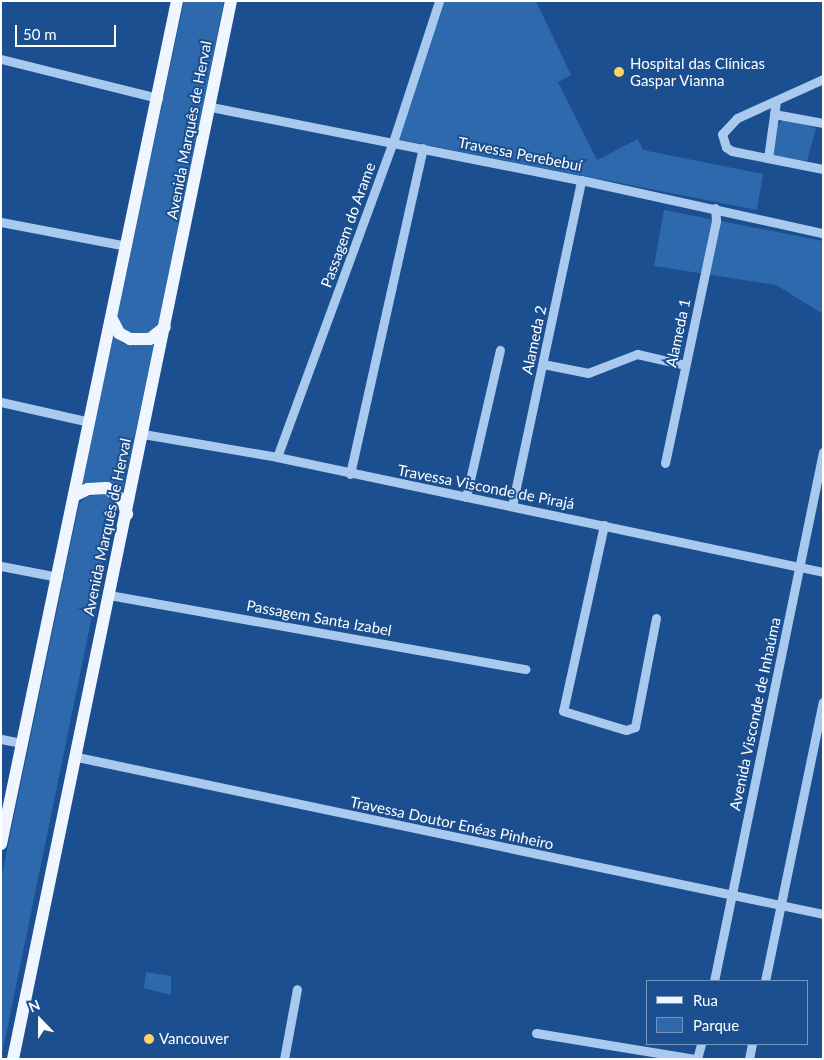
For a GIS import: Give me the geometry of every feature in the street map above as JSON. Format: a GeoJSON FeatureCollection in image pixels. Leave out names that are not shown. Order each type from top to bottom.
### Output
{"type":"FeatureCollection","features":[{"type":"Feature","properties":{"kind":"main road"},"geometry":{"type":"LineString","coordinates":[[1,844],[128,246],[177,1]]}},
{"type":"Feature","properties":{"kind":"main road","name":"Avenida Marquês de Herval"},"geometry":{"type":"LineString","coordinates":[[13,1059],[211,107],[231,1]]}},
{"type":"Feature","properties":{"kind":"main road"},"geometry":{"type":"LineString","coordinates":[[112,319],[120,333],[130,339],[150,339],[165,327]]}},
{"type":"Feature","properties":{"kind":"main road"},"geometry":{"type":"LineString","coordinates":[[76,495],[88,490],[107,488],[122,500],[127,514]]}},
{"type":"Feature","properties":{"kind":"street","name":"Passagem do Arame"},"geometry":{"type":"LineString","coordinates":[[277,457],[393,142],[440,1]]}},
{"type":"Feature","properties":{"kind":"street"},"geometry":{"type":"LineString","coordinates":[[1,58],[158,98]]}},
{"type":"Feature","properties":{"kind":"street"},"geometry":{"type":"LineString","coordinates":[[823,80],[737,118],[722,134],[726,147],[732,150],[823,169]]}},
{"type":"Feature","properties":{"kind":"street"},"geometry":{"type":"LineString","coordinates":[[768,158],[776,101]]}},
{"type":"Feature","properties":{"kind":"street","name":"Travessa Perebebuí"},"geometry":{"type":"LineString","coordinates":[[211,107],[581,180],[823,233]]}},
{"type":"Feature","properties":{"kind":"street"},"geometry":{"type":"LineString","coordinates":[[774,114],[823,123]]}},
{"type":"Feature","properties":{"kind":"street"},"geometry":{"type":"LineString","coordinates":[[350,474],[423,148]]}},
{"type":"Feature","properties":{"kind":"street","name":"Alameda 2"},"geometry":{"type":"LineString","coordinates":[[512,506],[581,180]]}},
{"type":"Feature","properties":{"kind":"street","name":"Alameda 1"},"geometry":{"type":"LineString","coordinates":[[666,463],[716,220],[715,208]]}},
{"type":"Feature","properties":{"kind":"street"},"geometry":{"type":"LineString","coordinates":[[1,222],[128,246]]}},
{"type":"Feature","properties":{"kind":"street"},"geometry":{"type":"LineString","coordinates":[[466,497],[500,350]]}},
{"type":"Feature","properties":{"kind":"street"},"geometry":{"type":"LineString","coordinates":[[543,364],[588,373],[637,354],[686,365]]}},
{"type":"Feature","properties":{"kind":"street"},"geometry":{"type":"LineString","coordinates":[[1,402],[90,422]]}},
{"type":"Feature","properties":{"kind":"street","name":"Travessa Visconde de Pirajá"},"geometry":{"type":"LineString","coordinates":[[142,434],[277,457],[350,474],[604,525],[823,572]]}},
{"type":"Feature","properties":{"kind":"street","name":"Avenida Visconde de Inhaúma"},"geometry":{"type":"LineString","coordinates":[[714,980],[823,452]]}},
{"type":"Feature","properties":{"kind":"street"},"geometry":{"type":"LineString","coordinates":[[604,525],[563,711],[626,730],[636,727],[656,618]]}},
{"type":"Feature","properties":{"kind":"street"},"geometry":{"type":"LineString","coordinates":[[1,566],[58,577]]}},
{"type":"Feature","properties":{"kind":"street","name":"Passagem Santa Izabel"},"geometry":{"type":"LineString","coordinates":[[109,595],[524,669]]}},
{"type":"Feature","properties":{"kind":"street"},"geometry":{"type":"LineString","coordinates":[[764,980],[823,702]]}},
{"type":"Feature","properties":{"kind":"street"},"geometry":{"type":"LineString","coordinates":[[1,739],[22,743]]}},
{"type":"Feature","properties":{"kind":"street","name":"Travessa Doutor Enéas Pinheiro"},"geometry":{"type":"LineString","coordinates":[[77,757],[779,907],[823,914]]}},
{"type":"Feature","properties":{"kind":"street"},"geometry":{"type":"LineString","coordinates":[[284,1059],[297,989]]}},
{"type":"Feature","properties":{"kind":"street"},"geometry":{"type":"LineString","coordinates":[[536,1033],[696,1059],[701,1045]]}},
{"type":"Feature","properties":{"kind":"street"},"geometry":{"type":"LineString","coordinates":[[749,1059],[752,1045]]}},
{"type":"Feature","properties":{"kind":"green space"},"geometry":{"type":"Polygon","coordinates":[[[184,1],[224,1],[159,328],[150,334],[128,333],[119,325],[118,313],[184,1]]]}},
{"type":"Feature","properties":{"kind":"green space"},"geometry":{"type":"Polygon","coordinates":[[[442,1],[536,1],[571,75],[558,82],[597,160],[638,139],[643,150],[763,174],[757,210],[397,139],[442,1]]]}},
{"type":"Feature","properties":{"kind":"green space"},"geometry":{"type":"Polygon","coordinates":[[[783,119],[816,128],[807,161],[772,156],[776,128],[783,119]]]}},
{"type":"Feature","properties":{"kind":"green space"},"geometry":{"type":"Polygon","coordinates":[[[664,210],[823,241],[823,314],[776,285],[654,266],[664,210]]]}},
{"type":"Feature","properties":{"kind":"green space"},"geometry":{"type":"Polygon","coordinates":[[[114,333],[123,344],[154,345],[122,495],[80,489],[114,333]]]}},
{"type":"Feature","properties":{"kind":"green space"},"geometry":{"type":"Polygon","coordinates":[[[105,494],[115,504],[1,1059],[1,879],[79,504],[87,496],[105,494]]]}},
{"type":"Feature","properties":{"kind":"green space"},"geometry":{"type":"Polygon","coordinates":[[[146,972],[171,976],[171,995],[144,988],[146,972]]]}},
{"type":"Feature","properties":{"kind":"place","name":"Hospital das Clínicas Gaspar Vianna"},"geometry":{"type":"Point","coordinates":[619,72]}},
{"type":"Feature","properties":{"kind":"place","name":"Vancouver"},"geometry":{"type":"Point","coordinates":[149,1039]}}]}
